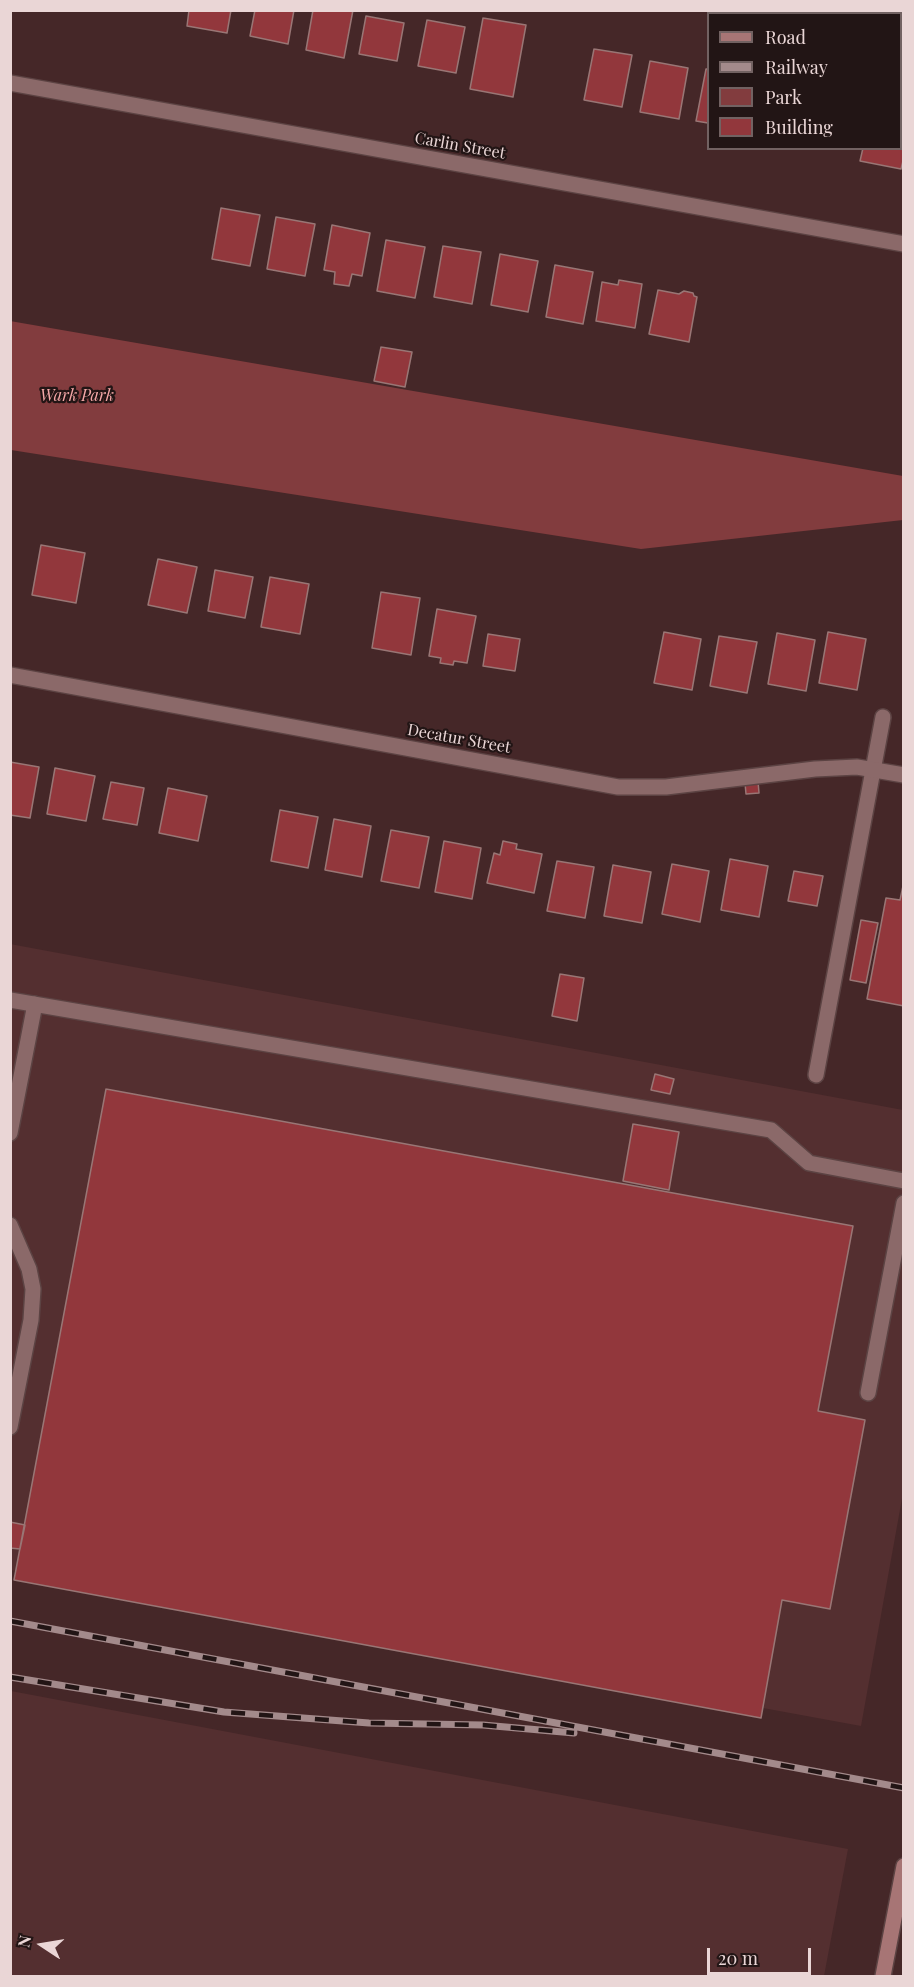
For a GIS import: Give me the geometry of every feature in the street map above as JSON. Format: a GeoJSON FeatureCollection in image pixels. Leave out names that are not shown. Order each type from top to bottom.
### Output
{"type":"FeatureCollection","features":[{"type":"Feature","properties":{"kind":"street","name":"Carlin Street"},"geometry":{"type":"LineString","coordinates":[[10,83],[903,244]]}},
{"type":"Feature","properties":{"kind":"street","name":"Decatur Street"},"geometry":{"type":"LineString","coordinates":[[10,675],[618,787],[666,787],[815,769],[857,767],[903,775]]}},
{"type":"Feature","properties":{"kind":"street"},"geometry":{"type":"LineString","coordinates":[[816,1075],[883,717]]}},
{"type":"Feature","properties":{"kind":"street"},"geometry":{"type":"LineString","coordinates":[[10,1000],[771,1131],[809,1163],[903,1181]]}},
{"type":"Feature","properties":{"kind":"street"},"geometry":{"type":"LineString","coordinates":[[10,1133],[35,1004]]}},
{"type":"Feature","properties":{"kind":"street"},"geometry":{"type":"LineString","coordinates":[[868,1393],[903,1203]]}},
{"type":"Feature","properties":{"kind":"street"},"geometry":{"type":"LineString","coordinates":[[10,1225],[29,1269],[33,1288],[31,1320],[10,1427]]}},
{"type":"Feature","properties":{"kind":"street"},"geometry":{"type":"LineString","coordinates":[[884,1977],[899,1916],[903,1866]]}},
{"type":"Feature","properties":{"kind":"shaded area"},"geometry":{"type":"Polygon","coordinates":[[[10,944],[903,1110],[903,1493],[861,1726],[11,1570],[10,944]]]}},
{"type":"Feature","properties":{"kind":"shaded area"},"geometry":{"type":"Polygon","coordinates":[[[11,1691],[848,1849],[824,1976],[11,1976],[11,1691]]]}},
{"type":"Feature","properties":{"kind":"green space","name":"Wark Park"},"geometry":{"type":"Polygon","coordinates":[[[10,321],[903,476],[903,520],[641,549],[11,450],[10,321]]]}},
{"type":"Feature","properties":{"kind":"building"},"geometry":{"type":"Polygon","coordinates":[[[189,10],[231,10],[227,33],[187,26],[189,10]]]}},
{"type":"Feature","properties":{"kind":"building"},"geometry":{"type":"Polygon","coordinates":[[[255,10],[294,10],[288,44],[250,36],[255,10]]]}},
{"type":"Feature","properties":{"kind":"building"},"geometry":{"type":"Polygon","coordinates":[[[313,10],[353,10],[344,58],[306,50],[313,10]]]}},
{"type":"Feature","properties":{"kind":"building"},"geometry":{"type":"Polygon","coordinates":[[[366,16],[404,23],[397,61],[359,54],[366,16]]]}},
{"type":"Feature","properties":{"kind":"building"},"geometry":{"type":"Polygon","coordinates":[[[483,18],[526,25],[513,97],[470,89],[483,18]]]}},
{"type":"Feature","properties":{"kind":"building"},"geometry":{"type":"Polygon","coordinates":[[[427,20],[465,27],[456,73],[418,66],[427,20]]]}},
{"type":"Feature","properties":{"kind":"building"},"geometry":{"type":"Polygon","coordinates":[[[594,49],[632,55],[622,107],[584,100],[594,49]]]}},
{"type":"Feature","properties":{"kind":"building"},"geometry":{"type":"Polygon","coordinates":[[[650,61],[688,68],[679,119],[640,112],[650,61]]]}},
{"type":"Feature","properties":{"kind":"building"},"geometry":{"type":"Polygon","coordinates":[[[706,69],[707,69],[707,123],[696,121],[706,69]]]}},
{"type":"Feature","properties":{"kind":"building"},"geometry":{"type":"Polygon","coordinates":[[[902,97],[904,97],[904,157],[901,169],[860,161],[863,150],[902,150],[902,97]]]}},
{"type":"Feature","properties":{"kind":"building"},"geometry":{"type":"Polygon","coordinates":[[[221,208],[260,215],[250,266],[212,259],[221,208]]]}},
{"type":"Feature","properties":{"kind":"building"},"geometry":{"type":"Polygon","coordinates":[[[276,217],[315,224],[305,276],[267,269],[276,217]]]}},
{"type":"Feature","properties":{"kind":"building"},"geometry":{"type":"Polygon","coordinates":[[[332,225],[370,233],[362,276],[352,274],[349,286],[334,284],[335,272],[324,270],[332,225]]]}},
{"type":"Feature","properties":{"kind":"building"},"geometry":{"type":"Polygon","coordinates":[[[386,240],[425,247],[415,298],[377,291],[386,240]]]}},
{"type":"Feature","properties":{"kind":"building"},"geometry":{"type":"Polygon","coordinates":[[[443,246],[481,252],[472,304],[434,297],[443,246]]]}},
{"type":"Feature","properties":{"kind":"building"},"geometry":{"type":"Polygon","coordinates":[[[500,254],[538,261],[528,312],[491,305],[500,254]]]}},
{"type":"Feature","properties":{"kind":"building"},"geometry":{"type":"Polygon","coordinates":[[[555,265],[593,272],[583,324],[546,317],[555,265]]]}},
{"type":"Feature","properties":{"kind":"building"},"geometry":{"type":"Polygon","coordinates":[[[619,280],[642,284],[635,328],[596,321],[602,282],[618,285],[619,280]]]}},
{"type":"Feature","properties":{"kind":"building"},"geometry":{"type":"Polygon","coordinates":[[[658,290],[679,294],[684,291],[693,293],[697,297],[689,342],[649,334],[658,290]]]}},
{"type":"Feature","properties":{"kind":"building"},"geometry":{"type":"Polygon","coordinates":[[[381,347],[412,352],[405,387],[374,381],[381,347]]]}},
{"type":"Feature","properties":{"kind":"building"},"geometry":{"type":"Polygon","coordinates":[[[41,545],[85,553],[76,603],[32,595],[41,545]]]}},
{"type":"Feature","properties":{"kind":"building"},"geometry":{"type":"Polygon","coordinates":[[[158,559],[197,567],[187,613],[148,605],[158,559]]]}},
{"type":"Feature","properties":{"kind":"building"},"geometry":{"type":"Polygon","coordinates":[[[215,570],[253,577],[245,618],[208,611],[215,570]]]}},
{"type":"Feature","properties":{"kind":"building"},"geometry":{"type":"Polygon","coordinates":[[[270,577],[309,584],[300,634],[261,627],[270,577]]]}},
{"type":"Feature","properties":{"kind":"building"},"geometry":{"type":"Polygon","coordinates":[[[381,592],[420,598],[411,655],[372,648],[381,592]]]}},
{"type":"Feature","properties":{"kind":"building"},"geometry":{"type":"Polygon","coordinates":[[[437,609],[476,616],[467,663],[454,661],[453,665],[440,663],[441,658],[429,656],[437,609]]]}},
{"type":"Feature","properties":{"kind":"building"},"geometry":{"type":"Polygon","coordinates":[[[664,632],[701,639],[692,690],[654,683],[664,632]]]}},
{"type":"Feature","properties":{"kind":"building"},"geometry":{"type":"Polygon","coordinates":[[[828,632],[866,639],[857,690],[819,683],[828,632]]]}},
{"type":"Feature","properties":{"kind":"building"},"geometry":{"type":"Polygon","coordinates":[[[777,633],[815,640],[806,691],[768,684],[777,633]]]}},
{"type":"Feature","properties":{"kind":"building"},"geometry":{"type":"Polygon","coordinates":[[[488,634],[520,639],[515,671],[483,666],[488,634]]]}},
{"type":"Feature","properties":{"kind":"building"},"geometry":{"type":"Polygon","coordinates":[[[719,636],[757,642],[747,693],[710,686],[719,636]]]}},
{"type":"Feature","properties":{"kind":"building"},"geometry":{"type":"Polygon","coordinates":[[[10,762],[39,767],[30,818],[10,815],[10,762]]]}},
{"type":"Feature","properties":{"kind":"building"},"geometry":{"type":"Polygon","coordinates":[[[55,768],[95,776],[86,821],[47,814],[55,768]]]}},
{"type":"Feature","properties":{"kind":"building"},"geometry":{"type":"Polygon","coordinates":[[[758,781],[759,793],[746,794],[745,783],[758,781]]]}},
{"type":"Feature","properties":{"kind":"building"},"geometry":{"type":"Polygon","coordinates":[[[111,782],[144,788],[137,825],[103,819],[111,782]]]}},
{"type":"Feature","properties":{"kind":"building"},"geometry":{"type":"Polygon","coordinates":[[[168,788],[207,796],[198,841],[159,833],[168,788]]]}},
{"type":"Feature","properties":{"kind":"building"},"geometry":{"type":"Polygon","coordinates":[[[280,810],[318,817],[308,868],[271,861],[280,810]]]}},
{"type":"Feature","properties":{"kind":"building"},"geometry":{"type":"Polygon","coordinates":[[[334,819],[371,826],[362,877],[325,870],[334,819]]]}},
{"type":"Feature","properties":{"kind":"building"},"geometry":{"type":"Polygon","coordinates":[[[391,830],[429,837],[419,888],[381,881],[391,830]]]}},
{"type":"Feature","properties":{"kind":"building"},"geometry":{"type":"Polygon","coordinates":[[[444,841],[481,848],[472,899],[435,892],[444,841]]]}},
{"type":"Feature","properties":{"kind":"building"},"geometry":{"type":"Polygon","coordinates":[[[503,841],[517,844],[516,849],[542,854],[534,893],[487,883],[494,853],[500,855],[503,841]]]}},
{"type":"Feature","properties":{"kind":"building"},"geometry":{"type":"Polygon","coordinates":[[[730,859],[768,866],[759,917],[721,910],[730,859]]]}},
{"type":"Feature","properties":{"kind":"building"},"geometry":{"type":"Polygon","coordinates":[[[557,861],[594,867],[585,918],[547,911],[557,861]]]}},
{"type":"Feature","properties":{"kind":"building"},"geometry":{"type":"Polygon","coordinates":[[[672,864],[709,871],[700,922],[662,914],[672,864]]]}},
{"type":"Feature","properties":{"kind":"building"},"geometry":{"type":"Polygon","coordinates":[[[613,865],[651,872],[642,923],[604,916],[613,865]]]}},
{"type":"Feature","properties":{"kind":"building"},"geometry":{"type":"Polygon","coordinates":[[[794,871],[823,876],[817,906],[788,901],[794,871]]]}},
{"type":"Feature","properties":{"kind":"building"},"geometry":{"type":"Polygon","coordinates":[[[903,886],[904,1006],[867,999],[886,898],[900,900],[903,886]]]}},
{"type":"Feature","properties":{"kind":"building"},"geometry":{"type":"Polygon","coordinates":[[[861,920],[878,923],[866,983],[850,980],[861,920]]]}},
{"type":"Feature","properties":{"kind":"building"},"geometry":{"type":"Polygon","coordinates":[[[560,974],[584,978],[577,1021],[552,1016],[560,974]]]}},
{"type":"Feature","properties":{"kind":"building"},"geometry":{"type":"Polygon","coordinates":[[[655,1074],[674,1079],[670,1094],[651,1090],[655,1074]]]}},
{"type":"Feature","properties":{"kind":"building"},"geometry":{"type":"Polygon","coordinates":[[[106,1089],[853,1226],[818,1411],[865,1420],[830,1609],[782,1600],[761,1718],[14,1580],[106,1089]]]}},
{"type":"Feature","properties":{"kind":"building"},"geometry":{"type":"Polygon","coordinates":[[[633,1124],[679,1132],[669,1190],[623,1181],[633,1124]]]}},
{"type":"Feature","properties":{"kind":"building"},"geometry":{"type":"Polygon","coordinates":[[[10,1522],[25,1525],[20,1549],[10,1548],[10,1522]]]}},
{"type":"Feature","properties":{"kind":"railway"},"geometry":{"type":"LineString","coordinates":[[10,1621],[904,1788]]}},
{"type":"Feature","properties":{"kind":"railway"},"geometry":{"type":"LineString","coordinates":[[10,1677],[224,1712],[369,1723],[483,1725],[574,1733]]}}]}
